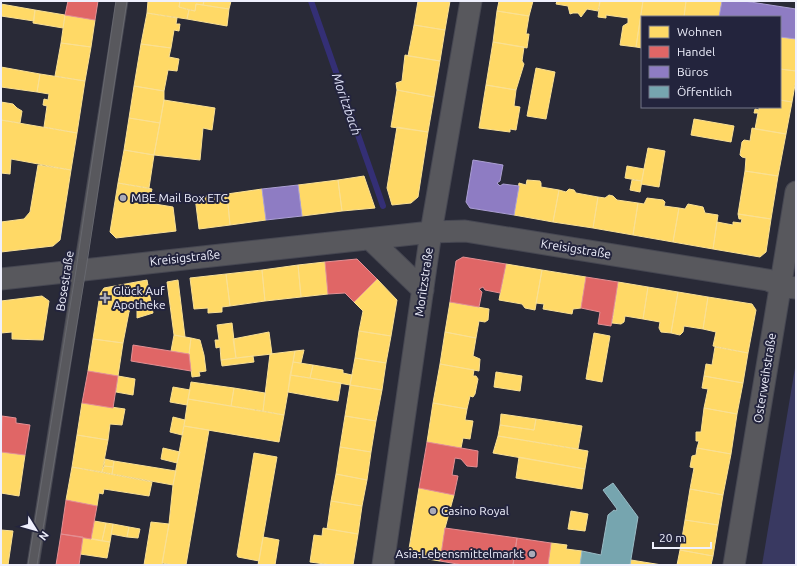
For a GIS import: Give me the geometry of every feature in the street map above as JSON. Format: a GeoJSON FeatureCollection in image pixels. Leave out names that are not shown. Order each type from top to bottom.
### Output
{"type":"FeatureCollection","features":[{"type":"Feature","properties":{"kind":"street","name":"Moritzstraße"},"geometry":{"type":"LineString","coordinates":[[383,565],[431,232],[472,1]]}},
{"type":"Feature","properties":{"kind":"street","name":"Osterweihstraße"},"geometry":{"type":"LineString","coordinates":[[734,565],[774,319],[789,287],[796,192]]}},
{"type":"Feature","properties":{"kind":"street","name":"Kreisigstraße"},"geometry":{"type":"LineString","coordinates":[[1,279],[80,269],[431,232],[465,231],[768,280],[789,287]]}},
{"type":"Feature","properties":{"kind":"street"},"geometry":{"type":"LineString","coordinates":[[370,239],[423,290]]}},
{"type":"Feature","properties":{"kind":"lane","name":"Bosestraße"},"geometry":{"type":"LineString","coordinates":[[33,565],[122,1]]}},
{"type":"Feature","properties":{"kind":"shaded area"},"geometry":{"type":"Polygon","coordinates":[[[796,362],[796,565],[762,565],[796,362]]]}},
{"type":"Feature","properties":{"kind":"building: Wohnen"},"geometry":{"type":"Polygon","coordinates":[[[148,1],[180,1],[179,7],[189,10],[187,19],[147,13],[148,1]]]}},
{"type":"Feature","properties":{"kind":"building: Wohnen"},"geometry":{"type":"Polygon","coordinates":[[[180,1],[204,1],[203,5],[196,4],[195,11],[179,7],[180,1]]]}},
{"type":"Feature","properties":{"kind":"building: Wohnen"},"geometry":{"type":"Polygon","coordinates":[[[204,1],[231,1],[229,9],[203,5],[204,1]]]}},
{"type":"Feature","properties":{"kind":"building: Wohnen"},"geometry":{"type":"Polygon","coordinates":[[[418,1],[450,1],[445,30],[414,25],[418,1]]]}},
{"type":"Feature","properties":{"kind":"building: Wohnen"},"geometry":{"type":"Polygon","coordinates":[[[499,1],[533,1],[529,16],[497,11],[499,1]]]}},
{"type":"Feature","properties":{"kind":"building: Wohnen"},"geometry":{"type":"Polygon","coordinates":[[[557,1],[600,1],[598,11],[587,9],[581,17],[578,13],[570,14],[568,6],[556,4],[557,1]]]}},
{"type":"Feature","properties":{"kind":"building: Wohnen"},"geometry":{"type":"Polygon","coordinates":[[[600,1],[643,1],[636,47],[620,45],[623,26],[628,23],[628,18],[606,15],[606,18],[598,17],[600,1]]]}},
{"type":"Feature","properties":{"kind":"building: Wohnen"},"geometry":{"type":"Polygon","coordinates":[[[643,1],[686,1],[684,16],[641,16],[641,48],[636,47],[643,1]]]}},
{"type":"Feature","properties":{"kind":"building: Wohnen"},"geometry":{"type":"Polygon","coordinates":[[[686,1],[722,1],[719,16],[684,16],[686,1]]]}},
{"type":"Feature","properties":{"kind":"building: Wohnen"},"geometry":{"type":"Polygon","coordinates":[[[1,4],[35,10],[34,21],[1,16],[1,4]]]}},
{"type":"Feature","properties":{"kind":"building: Wohnen"},"geometry":{"type":"Polygon","coordinates":[[[196,4],[229,9],[227,26],[187,19],[189,10],[195,11],[196,4]]]}},
{"type":"Feature","properties":{"kind":"building: Wohnen"},"geometry":{"type":"Polygon","coordinates":[[[35,10],[65,15],[63,28],[33,23],[35,10]]]}},
{"type":"Feature","properties":{"kind":"building: Wohnen"},"geometry":{"type":"Polygon","coordinates":[[[497,11],[529,16],[526,34],[529,34],[527,48],[493,42],[497,11]]]}},
{"type":"Feature","properties":{"kind":"building: Wohnen"},"geometry":{"type":"Polygon","coordinates":[[[147,13],[177,18],[176,24],[180,24],[179,31],[174,30],[171,48],[141,44],[147,13]]]}},
{"type":"Feature","properties":{"kind":"building: Wohnen"},"geometry":{"type":"Polygon","coordinates":[[[65,15],[95,20],[91,47],[61,43],[65,15]]]}},
{"type":"Feature","properties":{"kind":"building: Wohnen"},"geometry":{"type":"Polygon","coordinates":[[[414,25],[445,30],[440,61],[408,56],[414,25]]]}},
{"type":"Feature","properties":{"kind":"building: Wohnen"},"geometry":{"type":"Polygon","coordinates":[[[781,37],[796,39],[796,71],[781,69],[781,37]]]}},
{"type":"Feature","properties":{"kind":"building: Wohnen"},"geometry":{"type":"Polygon","coordinates":[[[493,42],[524,47],[522,61],[524,64],[516,90],[486,85],[493,42]]]}},
{"type":"Feature","properties":{"kind":"building: Wohnen"},"geometry":{"type":"Polygon","coordinates":[[[61,43],[91,47],[85,81],[55,76],[61,43]]]}},
{"type":"Feature","properties":{"kind":"building: Wohnen"},"geometry":{"type":"Polygon","coordinates":[[[141,44],[171,48],[169,57],[179,59],[177,71],[168,70],[164,91],[134,86],[141,44]]]}},
{"type":"Feature","properties":{"kind":"building: Wohnen"},"geometry":{"type":"Polygon","coordinates":[[[405,55],[440,61],[434,97],[397,90],[396,83],[402,81],[405,55]]]}},
{"type":"Feature","properties":{"kind":"building: Wohnen"},"geometry":{"type":"Polygon","coordinates":[[[1,67],[40,74],[37,92],[1,87],[1,67]]]}},
{"type":"Feature","properties":{"kind":"building: Wohnen"},"geometry":{"type":"Polygon","coordinates":[[[536,68],[555,72],[546,119],[527,116],[536,68]]]}},
{"type":"Feature","properties":{"kind":"building: Wohnen"},"geometry":{"type":"Polygon","coordinates":[[[781,69],[796,71],[792,102],[781,100],[781,69]]]}},
{"type":"Feature","properties":{"kind":"building: Wohnen"},"geometry":{"type":"Polygon","coordinates":[[[40,74],[85,81],[77,133],[44,127],[47,106],[43,105],[44,99],[48,100],[49,94],[37,92],[40,74]]]}},
{"type":"Feature","properties":{"kind":"building: Wohnen"},"geometry":{"type":"Polygon","coordinates":[[[486,85],[516,90],[514,106],[520,107],[516,130],[510,129],[510,132],[479,128],[486,85]]]}},
{"type":"Feature","properties":{"kind":"building: Wohnen"},"geometry":{"type":"Polygon","coordinates":[[[134,86],[164,91],[160,123],[129,118],[134,86]]]}},
{"type":"Feature","properties":{"kind":"building: Wohnen"},"geometry":{"type":"Polygon","coordinates":[[[397,90],[434,97],[428,132],[391,127],[397,90]]]}},
{"type":"Feature","properties":{"kind":"building: Wohnen"},"geometry":{"type":"Polygon","coordinates":[[[164,100],[215,108],[212,130],[203,128],[200,160],[154,155],[164,100]]]}},
{"type":"Feature","properties":{"kind":"building: Wohnen"},"geometry":{"type":"Polygon","coordinates":[[[781,100],[792,102],[786,134],[755,129],[758,113],[754,113],[755,109],[759,110],[759,108],[781,108],[781,100]]]}},
{"type":"Feature","properties":{"kind":"building: Wohnen"},"geometry":{"type":"Polygon","coordinates":[[[1,102],[13,104],[22,111],[20,123],[1,120],[1,102]]]}},
{"type":"Feature","properties":{"kind":"building: Wohnen"},"geometry":{"type":"Polygon","coordinates":[[[129,118],[160,123],[154,155],[124,150],[129,118]]]}},
{"type":"Feature","properties":{"kind":"building: Wohnen"},"geometry":{"type":"Polygon","coordinates":[[[694,119],[734,126],[731,142],[691,135],[694,119]]]}},
{"type":"Feature","properties":{"kind":"building: Wohnen"},"geometry":{"type":"Polygon","coordinates":[[[1,120],[77,133],[71,170],[11,159],[10,174],[1,173],[1,120]]]}},
{"type":"Feature","properties":{"kind":"building: Wohnen"},"geometry":{"type":"Polygon","coordinates":[[[397,127],[428,132],[418,197],[411,203],[392,205],[387,188],[397,127]]]}},
{"type":"Feature","properties":{"kind":"building: Wohnen"},"geometry":{"type":"Polygon","coordinates":[[[752,128],[786,134],[778,176],[745,171],[746,158],[740,155],[742,142],[744,140],[750,141],[752,128]]]}},
{"type":"Feature","properties":{"kind":"building: Wohnen"},"geometry":{"type":"Polygon","coordinates":[[[648,148],[665,151],[659,187],[641,184],[648,148]]]}},
{"type":"Feature","properties":{"kind":"building: Wohnen"},"geometry":{"type":"Polygon","coordinates":[[[124,150],[154,155],[149,188],[118,183],[124,150]]]}},
{"type":"Feature","properties":{"kind":"building: Wohnen"},"geometry":{"type":"Polygon","coordinates":[[[38,165],[71,170],[60,240],[53,246],[1,252],[1,222],[24,219],[30,212],[38,165]]]}},
{"type":"Feature","properties":{"kind":"building: Wohnen"},"geometry":{"type":"Polygon","coordinates":[[[627,166],[644,169],[642,181],[625,178],[627,166]]]}},
{"type":"Feature","properties":{"kind":"building: Wohnen"},"geometry":{"type":"Polygon","coordinates":[[[745,171],[778,176],[771,219],[738,214],[745,171]]]}},
{"type":"Feature","properties":{"kind":"building: Wohnen"},"geometry":{"type":"Polygon","coordinates":[[[364,176],[375,208],[342,211],[338,180],[364,176]]]}},
{"type":"Feature","properties":{"kind":"building: Wohnen"},"geometry":{"type":"Polygon","coordinates":[[[338,180],[342,211],[302,216],[298,185],[338,180]]]}},
{"type":"Feature","properties":{"kind":"building: Wohnen"},"geometry":{"type":"Polygon","coordinates":[[[527,180],[540,181],[541,187],[559,190],[553,222],[514,215],[519,183],[526,185],[527,180]]]}},
{"type":"Feature","properties":{"kind":"building: Wohnen"},"geometry":{"type":"Polygon","coordinates":[[[632,180],[642,181],[640,192],[630,190],[632,180]]]}},
{"type":"Feature","properties":{"kind":"building: Wohnen"},"geometry":{"type":"Polygon","coordinates":[[[118,183],[152,189],[150,198],[156,199],[155,204],[173,207],[176,231],[116,238],[110,232],[118,183]]]}},
{"type":"Feature","properties":{"kind":"building: Wohnen"},"geometry":{"type":"Polygon","coordinates":[[[262,189],[266,220],[230,225],[227,194],[262,189]]]}},
{"type":"Feature","properties":{"kind":"building: Wohnen"},"geometry":{"type":"Polygon","coordinates":[[[569,189],[574,190],[576,193],[598,197],[593,228],[553,222],[559,190],[566,192],[569,189]]]}},
{"type":"Feature","properties":{"kind":"building: Wohnen"},"geometry":{"type":"Polygon","coordinates":[[[227,194],[230,225],[199,229],[195,197],[227,194]]]}},
{"type":"Feature","properties":{"kind":"building: Wohnen"},"geometry":{"type":"Polygon","coordinates":[[[609,195],[613,196],[617,200],[638,203],[633,235],[593,228],[598,197],[605,198],[609,195]]]}},
{"type":"Feature","properties":{"kind":"building: Wohnen"},"geometry":{"type":"Polygon","coordinates":[[[647,198],[663,200],[665,202],[664,206],[679,208],[673,242],[633,235],[638,203],[644,204],[647,198]]]}},
{"type":"Feature","properties":{"kind":"building: Wohnen"},"geometry":{"type":"Polygon","coordinates":[[[688,204],[703,207],[705,213],[718,215],[713,249],[673,242],[679,208],[685,209],[688,204]]]}},
{"type":"Feature","properties":{"kind":"building: Wohnen"},"geometry":{"type":"Polygon","coordinates":[[[738,214],[771,219],[766,252],[760,257],[713,249],[717,222],[733,225],[733,222],[741,223],[742,219],[739,219],[738,214]]]}},
{"type":"Feature","properties":{"kind":"building: Wohnen"},"geometry":{"type":"Polygon","coordinates":[[[325,262],[328,294],[301,297],[298,265],[325,262]]]}},
{"type":"Feature","properties":{"kind":"building: Wohnen"},"geometry":{"type":"Polygon","coordinates":[[[506,264],[542,270],[535,310],[525,308],[522,304],[499,300],[506,264]]]}},
{"type":"Feature","properties":{"kind":"building: Wohnen"},"geometry":{"type":"Polygon","coordinates":[[[298,265],[301,297],[265,301],[262,270],[298,265]]]}},
{"type":"Feature","properties":{"kind":"building: Wohnen"},"geometry":{"type":"Polygon","coordinates":[[[262,270],[265,301],[230,306],[226,274],[262,270]]]}},
{"type":"Feature","properties":{"kind":"building: Wohnen"},"geometry":{"type":"Polygon","coordinates":[[[542,270],[586,277],[581,308],[573,309],[572,314],[543,309],[544,304],[536,303],[542,270]]]}},
{"type":"Feature","properties":{"kind":"building: Wohnen"},"geometry":{"type":"Polygon","coordinates":[[[226,274],[230,306],[222,307],[222,312],[208,313],[208,308],[194,309],[190,278],[226,274]]]}},
{"type":"Feature","properties":{"kind":"building: Wohnen"},"geometry":{"type":"Polygon","coordinates":[[[377,279],[397,300],[391,336],[359,331],[363,311],[354,302],[377,279]]]}},
{"type":"Feature","properties":{"kind":"building: Wohnen"},"geometry":{"type":"Polygon","coordinates":[[[147,280],[153,313],[137,318],[137,308],[131,308],[123,343],[93,339],[100,294],[104,288],[147,280]]]}},
{"type":"Feature","properties":{"kind":"building: Wohnen"},"geometry":{"type":"Polygon","coordinates":[[[178,280],[185,337],[174,335],[167,282],[178,280]]]}},
{"type":"Feature","properties":{"kind":"building: Wohnen"},"geometry":{"type":"Polygon","coordinates":[[[618,282],[648,287],[643,319],[625,316],[624,322],[621,324],[612,323],[618,282]]]}},
{"type":"Feature","properties":{"kind":"building: Wohnen"},"geometry":{"type":"Polygon","coordinates":[[[648,287],[678,292],[671,333],[661,332],[659,328],[660,322],[643,319],[648,287]]]}},
{"type":"Feature","properties":{"kind":"building: Wohnen"},"geometry":{"type":"Polygon","coordinates":[[[678,292],[708,297],[703,329],[684,326],[683,332],[680,335],[671,333],[678,292]]]}},
{"type":"Feature","properties":{"kind":"building: Wohnen"},"geometry":{"type":"Polygon","coordinates":[[[42,296],[49,301],[43,340],[12,339],[12,332],[1,333],[1,301],[42,296]]]}},
{"type":"Feature","properties":{"kind":"building: Wohnen"},"geometry":{"type":"Polygon","coordinates":[[[708,297],[752,304],[756,310],[748,353],[713,346],[716,332],[703,329],[708,297]]]}},
{"type":"Feature","properties":{"kind":"building: Wohnen"},"geometry":{"type":"Polygon","coordinates":[[[450,302],[489,309],[488,320],[485,322],[479,321],[476,338],[445,332],[450,302]]]}},
{"type":"Feature","properties":{"kind":"building: Wohnen"},"geometry":{"type":"Polygon","coordinates":[[[232,323],[236,358],[221,360],[220,347],[216,348],[215,340],[219,340],[217,325],[232,323]]]}},
{"type":"Feature","properties":{"kind":"building: Wohnen"},"geometry":{"type":"Polygon","coordinates":[[[359,331],[391,336],[386,363],[355,358],[359,331]]]}},
{"type":"Feature","properties":{"kind":"building: Wohnen"},"geometry":{"type":"Polygon","coordinates":[[[269,332],[272,354],[236,358],[233,339],[269,332]]]}},
{"type":"Feature","properties":{"kind":"building: Wohnen"},"geometry":{"type":"Polygon","coordinates":[[[445,332],[476,338],[473,356],[480,359],[479,371],[440,364],[445,332]]]}},
{"type":"Feature","properties":{"kind":"building: Wohnen"},"geometry":{"type":"Polygon","coordinates":[[[594,333],[610,336],[602,382],[586,379],[594,333]]]}},
{"type":"Feature","properties":{"kind":"building: Wohnen"},"geometry":{"type":"Polygon","coordinates":[[[174,335],[191,338],[189,354],[171,351],[174,335]]]}},
{"type":"Feature","properties":{"kind":"building: Wohnen"},"geometry":{"type":"Polygon","coordinates":[[[191,338],[200,340],[204,355],[206,371],[199,372],[200,376],[192,377],[189,354],[191,338]]]}},
{"type":"Feature","properties":{"kind":"building: Wohnen"},"geometry":{"type":"Polygon","coordinates":[[[93,339],[123,343],[118,376],[88,371],[93,339]]]}},
{"type":"Feature","properties":{"kind":"building: Wohnen"},"geometry":{"type":"Polygon","coordinates":[[[715,347],[748,353],[743,383],[704,376],[706,364],[712,365],[715,347]]]}},
{"type":"Feature","properties":{"kind":"building: Wohnen"},"geometry":{"type":"Polygon","coordinates":[[[304,350],[301,363],[293,362],[295,351],[304,350]]]}},
{"type":"Feature","properties":{"kind":"building: Wohnen"},"geometry":{"type":"Polygon","coordinates":[[[295,351],[284,415],[263,411],[270,354],[295,351]]]}},
{"type":"Feature","properties":{"kind":"building: Wohnen"},"geometry":{"type":"Polygon","coordinates":[[[253,356],[254,362],[222,366],[221,360],[253,356]]]}},
{"type":"Feature","properties":{"kind":"building: Wohnen"},"geometry":{"type":"Polygon","coordinates":[[[355,358],[386,363],[382,390],[350,385],[355,358]]]}},
{"type":"Feature","properties":{"kind":"building: Wohnen"},"geometry":{"type":"Polygon","coordinates":[[[293,362],[313,365],[310,378],[290,375],[293,362]]]}},
{"type":"Feature","properties":{"kind":"building: Wohnen"},"geometry":{"type":"Polygon","coordinates":[[[440,364],[474,370],[473,376],[476,376],[478,379],[475,394],[473,397],[470,396],[467,409],[433,403],[440,364]]]}},
{"type":"Feature","properties":{"kind":"building: Wohnen"},"geometry":{"type":"Polygon","coordinates":[[[313,365],[343,370],[343,373],[352,375],[350,385],[310,378],[313,365]]]}},
{"type":"Feature","properties":{"kind":"building: Wohnen"},"geometry":{"type":"Polygon","coordinates":[[[496,372],[522,376],[520,391],[494,387],[496,372]]]}},
{"type":"Feature","properties":{"kind":"building: Wohnen"},"geometry":{"type":"Polygon","coordinates":[[[290,375],[341,383],[338,401],[288,392],[290,375]]]}},
{"type":"Feature","properties":{"kind":"building: Wohnen"},"geometry":{"type":"Polygon","coordinates":[[[118,376],[135,379],[133,395],[116,392],[118,376]]]}},
{"type":"Feature","properties":{"kind":"building: Wohnen"},"geometry":{"type":"Polygon","coordinates":[[[704,376],[743,383],[737,414],[704,408],[708,389],[702,388],[704,376]]]}},
{"type":"Feature","properties":{"kind":"building: Wohnen"},"geometry":{"type":"Polygon","coordinates":[[[191,382],[234,388],[231,406],[188,399],[191,382]]]}},
{"type":"Feature","properties":{"kind":"building: Wohnen"},"geometry":{"type":"Polygon","coordinates":[[[350,385],[382,390],[376,421],[345,416],[350,385]]]}},
{"type":"Feature","properties":{"kind":"building: Wohnen"},"geometry":{"type":"Polygon","coordinates":[[[173,387],[190,390],[187,405],[170,402],[173,387]]]}},
{"type":"Feature","properties":{"kind":"building: Wohnen"},"geometry":{"type":"Polygon","coordinates":[[[234,388],[265,393],[263,411],[231,406],[234,388]]]}},
{"type":"Feature","properties":{"kind":"building: Wohnen"},"geometry":{"type":"Polygon","coordinates":[[[188,399],[284,415],[279,442],[184,426],[188,399]]]}},
{"type":"Feature","properties":{"kind":"building: Wohnen"},"geometry":{"type":"Polygon","coordinates":[[[82,403],[125,409],[122,425],[110,424],[108,440],[77,435],[82,403]]]}},
{"type":"Feature","properties":{"kind":"building: Wohnen"},"geometry":{"type":"Polygon","coordinates":[[[433,403],[467,409],[465,420],[473,421],[470,439],[463,438],[461,448],[427,442],[433,403]]]}},
{"type":"Feature","properties":{"kind":"building: Wohnen"},"geometry":{"type":"Polygon","coordinates":[[[704,408],[737,414],[731,454],[697,448],[699,441],[696,441],[696,432],[701,432],[704,408]]]}},
{"type":"Feature","properties":{"kind":"building: Wohnen"},"geometry":{"type":"Polygon","coordinates":[[[501,414],[536,419],[534,430],[500,425],[501,414]]]}},
{"type":"Feature","properties":{"kind":"building: Wohnen"},"geometry":{"type":"Polygon","coordinates":[[[345,416],[376,421],[371,452],[340,447],[345,416]]]}},
{"type":"Feature","properties":{"kind":"building: Wohnen"},"geometry":{"type":"Polygon","coordinates":[[[173,417],[185,420],[182,435],[170,432],[173,417]]]}},
{"type":"Feature","properties":{"kind":"building: Wohnen"},"geometry":{"type":"Polygon","coordinates":[[[536,419],[582,426],[578,449],[498,436],[500,425],[534,430],[536,419]]]}},
{"type":"Feature","properties":{"kind":"building: Wohnen"},"geometry":{"type":"Polygon","coordinates":[[[184,426],[209,430],[186,565],[174,565],[162,563],[169,524],[173,485],[184,426]]]}},
{"type":"Feature","properties":{"kind":"building: Wohnen"},"geometry":{"type":"Polygon","coordinates":[[[77,435],[108,440],[102,472],[72,467],[77,435]]]}},
{"type":"Feature","properties":{"kind":"building: Wohnen"},"geometry":{"type":"Polygon","coordinates":[[[498,436],[588,451],[585,469],[493,453],[498,436]]]}},
{"type":"Feature","properties":{"kind":"building: Wohnen"},"geometry":{"type":"Polygon","coordinates":[[[340,447],[371,452],[367,480],[336,474],[340,447]]]}},
{"type":"Feature","properties":{"kind":"building: Wohnen"},"geometry":{"type":"Polygon","coordinates":[[[163,448],[180,452],[177,463],[161,459],[163,448]]]}},
{"type":"Feature","properties":{"kind":"building: Wohnen"},"geometry":{"type":"Polygon","coordinates":[[[697,448],[731,454],[723,495],[690,489],[694,468],[690,467],[692,456],[696,455],[697,448]]]}},
{"type":"Feature","properties":{"kind":"building: Wohnen"},"geometry":{"type":"Polygon","coordinates":[[[1,452],[25,455],[19,496],[1,493],[1,452]]]}},
{"type":"Feature","properties":{"kind":"building: Wohnen"},"geometry":{"type":"Polygon","coordinates":[[[254,453],[277,457],[259,561],[238,557],[237,555],[254,453]]]}},
{"type":"Feature","properties":{"kind":"building: Wohnen"},"geometry":{"type":"Polygon","coordinates":[[[519,457],[585,469],[582,489],[516,478],[519,457]]]}},
{"type":"Feature","properties":{"kind":"building: Wohnen"},"geometry":{"type":"Polygon","coordinates":[[[105,459],[114,461],[113,467],[104,466],[105,459]]]}},
{"type":"Feature","properties":{"kind":"building: Wohnen"},"geometry":{"type":"Polygon","coordinates":[[[114,461],[176,471],[173,485],[112,474],[114,461]]]}},
{"type":"Feature","properties":{"kind":"building: Wohnen"},"geometry":{"type":"Polygon","coordinates":[[[104,466],[113,467],[112,474],[102,472],[104,466]]]}},
{"type":"Feature","properties":{"kind":"building: Wohnen"},"geometry":{"type":"Polygon","coordinates":[[[72,467],[152,482],[149,496],[104,489],[103,494],[99,493],[97,506],[66,500],[72,467]]]}},
{"type":"Feature","properties":{"kind":"building: Wohnen"},"geometry":{"type":"Polygon","coordinates":[[[336,474],[367,480],[362,506],[331,501],[336,474]]]}},
{"type":"Feature","properties":{"kind":"building: Wohnen","name":"Casino Royal"},"geometry":{"type":"Polygon","coordinates":[[[419,488],[454,495],[445,528],[440,561],[415,557],[409,549],[419,488]]]}},
{"type":"Feature","properties":{"kind":"building: Wohnen"},"geometry":{"type":"Polygon","coordinates":[[[690,489],[723,495],[718,525],[685,520],[690,489]]]}},
{"type":"Feature","properties":{"kind":"building: Wohnen"},"geometry":{"type":"Polygon","coordinates":[[[331,501],[362,506],[358,534],[327,529],[331,501]]]}},
{"type":"Feature","properties":{"kind":"building: Wohnen"},"geometry":{"type":"Polygon","coordinates":[[[571,511],[588,514],[585,531],[568,529],[571,511]]]}},
{"type":"Feature","properties":{"kind":"building: Wohnen"},"geometry":{"type":"Polygon","coordinates":[[[685,520],[718,525],[713,556],[680,550],[685,520]]]}},
{"type":"Feature","properties":{"kind":"building: Wohnen"},"geometry":{"type":"Polygon","coordinates":[[[94,521],[106,523],[102,541],[91,539],[94,521]]]}},
{"type":"Feature","properties":{"kind":"building: Wohnen"},"geometry":{"type":"Polygon","coordinates":[[[151,522],[169,524],[162,565],[144,565],[151,522]]]}},
{"type":"Feature","properties":{"kind":"building: Wohnen"},"geometry":{"type":"Polygon","coordinates":[[[106,523],[113,524],[110,542],[102,541],[106,523]]]}},
{"type":"Feature","properties":{"kind":"building: Wohnen"},"geometry":{"type":"Polygon","coordinates":[[[113,524],[129,527],[127,537],[111,534],[113,524]]]}},
{"type":"Feature","properties":{"kind":"building: Wohnen"},"geometry":{"type":"Polygon","coordinates":[[[129,527],[140,529],[138,538],[127,537],[129,527]]]}},
{"type":"Feature","properties":{"kind":"building: Wohnen"},"geometry":{"type":"Polygon","coordinates":[[[323,528],[358,534],[353,565],[332,565],[310,562],[314,535],[322,536],[323,528]]]}},
{"type":"Feature","properties":{"kind":"building: Wohnen"},"geometry":{"type":"Polygon","coordinates":[[[1,530],[13,531],[8,565],[1,565],[1,530]]]}},
{"type":"Feature","properties":{"kind":"building: Wohnen"},"geometry":{"type":"Polygon","coordinates":[[[83,537],[110,542],[107,558],[80,554],[83,537]]]}},
{"type":"Feature","properties":{"kind":"building: Wohnen"},"geometry":{"type":"Polygon","coordinates":[[[263,537],[279,540],[275,565],[258,565],[263,537]]]}},
{"type":"Feature","properties":{"kind":"building: Wohnen"},"geometry":{"type":"Polygon","coordinates":[[[551,543],[567,545],[566,549],[582,551],[580,565],[548,565],[551,543]]]}},
{"type":"Feature","properties":{"kind":"building: Wohnen"},"geometry":{"type":"Polygon","coordinates":[[[680,550],[713,556],[711,565],[677,565],[680,550]]]}},
{"type":"Feature","properties":{"kind":"building: Wohnen"},"geometry":{"type":"Polygon","coordinates":[[[631,560],[662,565],[630,565],[631,560]]]}},
{"type":"Feature","properties":{"kind":"building: Handel"},"geometry":{"type":"Polygon","coordinates":[[[68,1],[98,1],[95,20],[65,15],[68,1]]]}},
{"type":"Feature","properties":{"kind":"building: Handel"},"geometry":{"type":"Polygon","coordinates":[[[463,257],[506,264],[500,293],[485,290],[483,287],[479,289],[482,292],[479,307],[450,302],[456,261],[463,257]]]}},
{"type":"Feature","properties":{"kind":"building: Handel"},"geometry":{"type":"Polygon","coordinates":[[[357,259],[377,279],[354,302],[345,293],[328,294],[325,262],[357,259]]]}},
{"type":"Feature","properties":{"kind":"building: Handel"},"geometry":{"type":"Polygon","coordinates":[[[586,277],[618,282],[611,326],[598,324],[600,312],[581,308],[586,277]]]}},
{"type":"Feature","properties":{"kind":"building: Handel"},"geometry":{"type":"Polygon","coordinates":[[[133,345],[189,354],[191,371],[131,361],[133,345]]]}},
{"type":"Feature","properties":{"kind":"building: Handel"},"geometry":{"type":"Polygon","coordinates":[[[88,371],[118,376],[113,408],[82,403],[88,371]]]}},
{"type":"Feature","properties":{"kind":"building: Handel"},"geometry":{"type":"Polygon","coordinates":[[[2,416],[16,418],[16,423],[30,425],[25,455],[1,452],[2,416]]]}},
{"type":"Feature","properties":{"kind":"building: Handel"},"geometry":{"type":"Polygon","coordinates":[[[427,442],[478,451],[477,467],[467,466],[461,459],[455,458],[452,475],[458,476],[454,495],[419,488],[427,442]]]}},
{"type":"Feature","properties":{"kind":"building: Handel"},"geometry":{"type":"Polygon","coordinates":[[[66,500],[97,506],[91,539],[61,534],[66,500]]]}},
{"type":"Feature","properties":{"kind":"building: Handel"},"geometry":{"type":"Polygon","coordinates":[[[445,528],[517,538],[513,565],[463,565],[440,561],[445,528]]]}},
{"type":"Feature","properties":{"kind":"building: Handel"},"geometry":{"type":"Polygon","coordinates":[[[61,534],[83,537],[79,565],[56,565],[61,534]]]}},
{"type":"Feature","properties":{"kind":"building: Handel","name":"Asia-Lebensmittelmarkt"},"geometry":{"type":"Polygon","coordinates":[[[517,538],[551,543],[548,565],[513,565],[517,538]]]}},
{"type":"Feature","properties":{"kind":"building: Büros"},"geometry":{"type":"Polygon","coordinates":[[[722,1],[744,1],[796,9],[796,39],[781,37],[781,16],[719,16],[722,1]]]}},
{"type":"Feature","properties":{"kind":"building: Büros"},"geometry":{"type":"Polygon","coordinates":[[[473,160],[503,165],[500,181],[497,183],[500,186],[503,184],[519,186],[514,215],[470,208],[466,202],[473,160]]]}},
{"type":"Feature","properties":{"kind":"building: Büros"},"geometry":{"type":"Polygon","coordinates":[[[298,185],[302,216],[266,220],[262,189],[298,185]]]}},
{"type":"Feature","properties":{"kind":"building: Öffentlich"},"geometry":{"type":"Polygon","coordinates":[[[613,483],[638,517],[630,565],[580,565],[582,551],[601,555],[608,515],[617,509],[603,490],[613,483]]]}},
{"type":"Feature","properties":{"kind":"waterway","name":"Moritzbach"},"geometry":{"type":"LineString","coordinates":[[311,1],[383,206]]}},
{"type":"Feature","properties":{"kind":"tram line"},"geometry":{"type":"LineString","coordinates":[[28,565],[76,270],[116,1]]}},
{"type":"Feature","properties":{"kind":"tram line"},"geometry":{"type":"LineString","coordinates":[[37,565],[86,269],[127,1]]}},
{"type":"Feature","properties":{"kind":"place","name":"MBE Mail Box ETC"},"geometry":{"type":"Point","coordinates":[123,198]}},
{"type":"Feature","properties":{"kind":"place","name":"Glück Auf Apotheke"},"geometry":{"type":"Point","coordinates":[105,298]}},
{"type":"Feature","properties":{"kind":"place","name":"Casino Royal"},"geometry":{"type":"Point","coordinates":[433,511]}},
{"type":"Feature","properties":{"kind":"place","name":"Asia-Lebensmittelmarkt"},"geometry":{"type":"Point","coordinates":[532,554]}}]}
